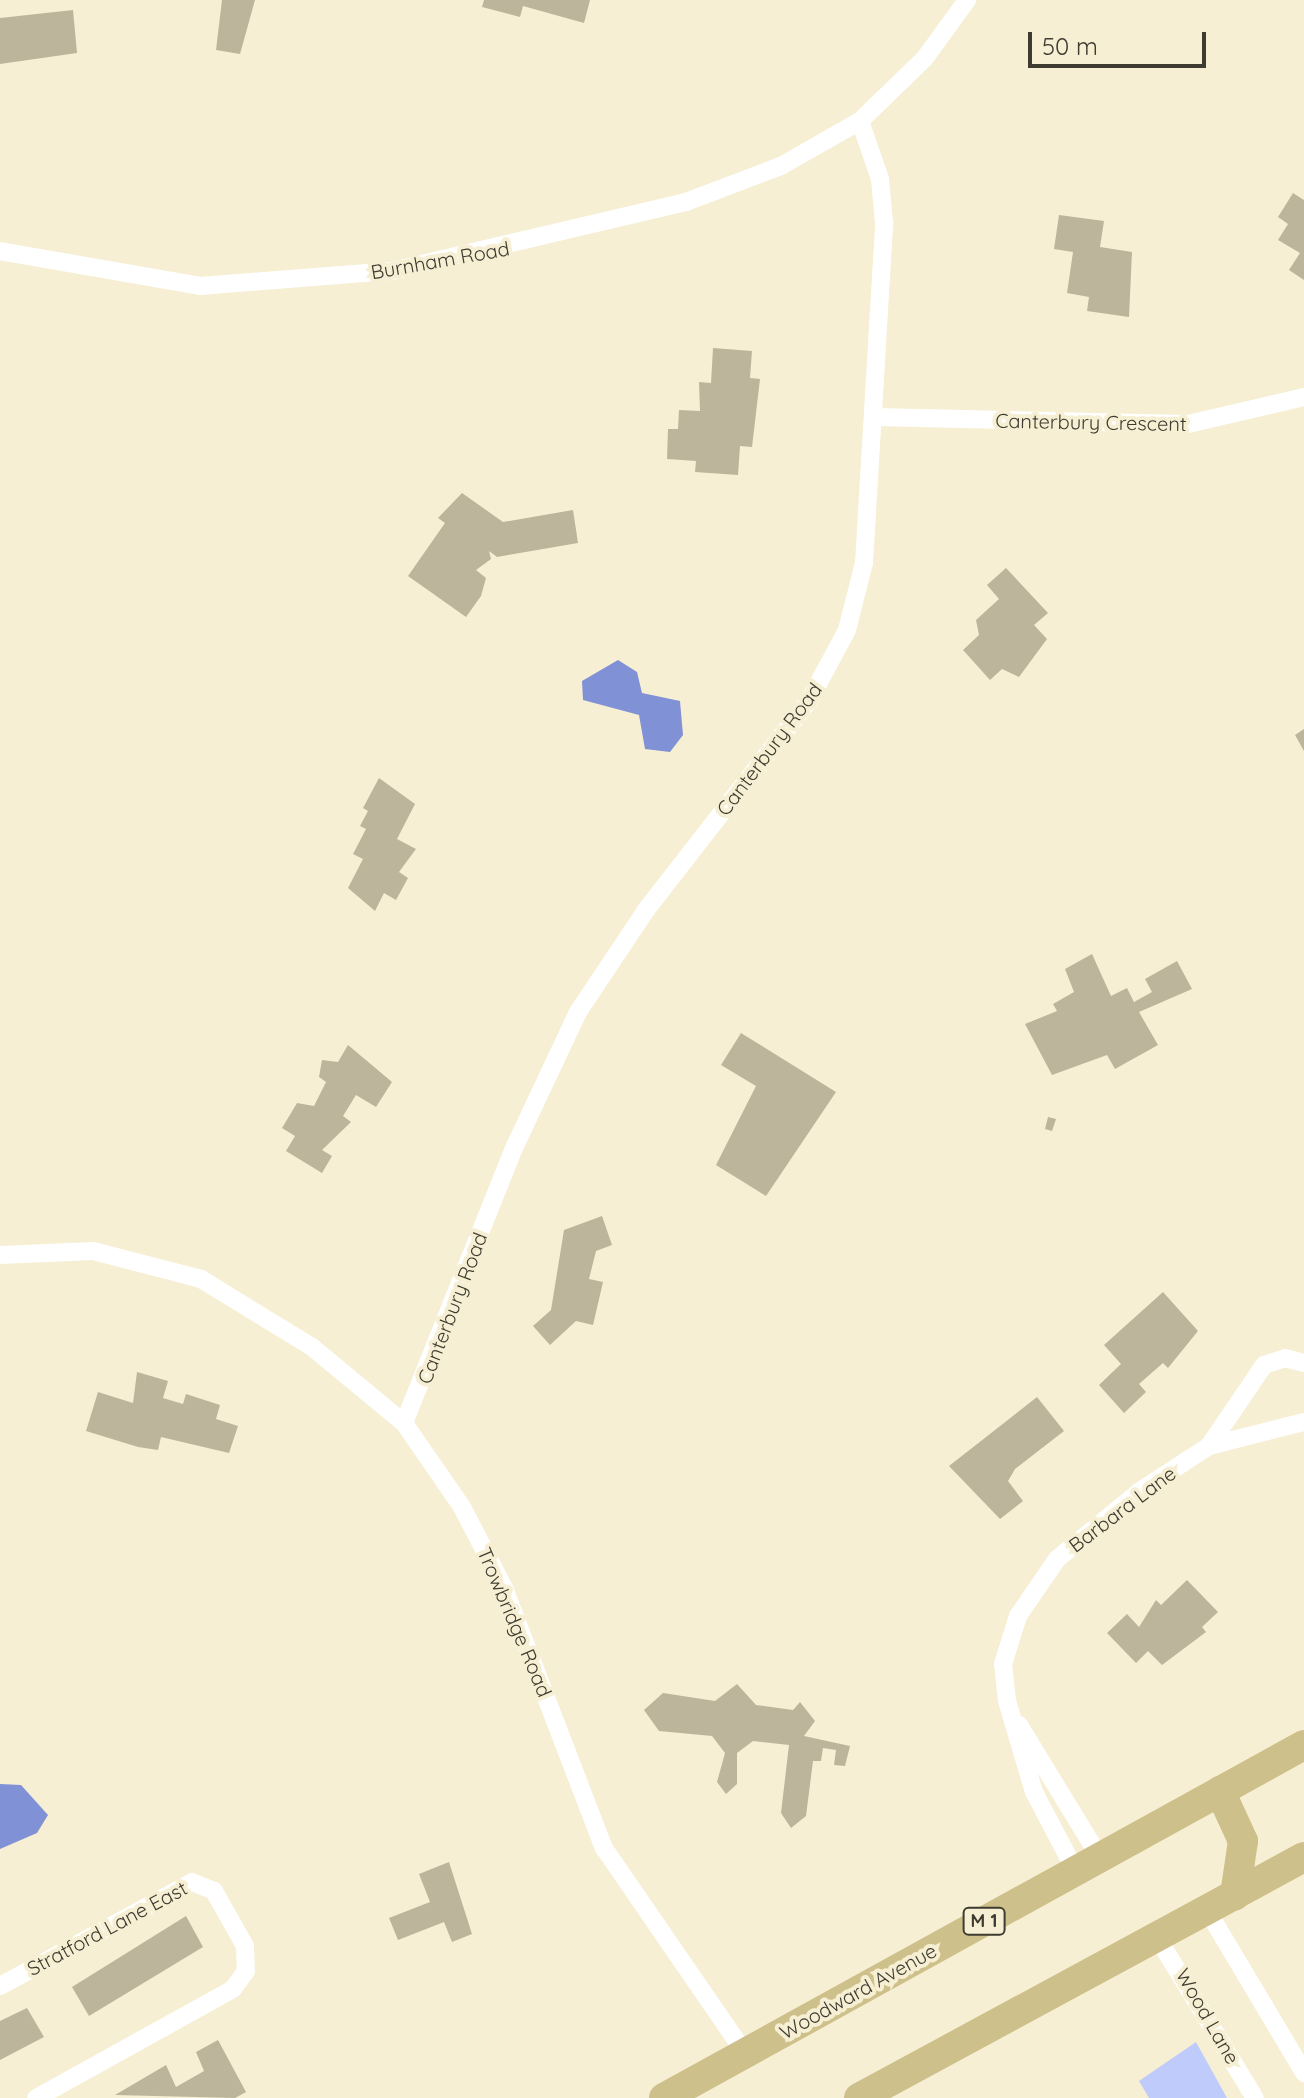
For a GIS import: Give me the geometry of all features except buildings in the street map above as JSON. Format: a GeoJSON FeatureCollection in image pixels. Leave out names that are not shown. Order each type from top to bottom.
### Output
{"type":"FeatureCollection","features":[{"type":"Feature","properties":{"kind":"main road","name":"Woodward Avenue"},"geometry":{"type":"LineString","coordinates":[[664,2098],[1304,1745]]}},
{"type":"Feature","properties":{"kind":"main road"},"geometry":{"type":"LineString","coordinates":[[1220,1791],[1243,1841],[1235,1895]]}},
{"type":"Feature","properties":{"kind":"main road"},"geometry":{"type":"LineString","coordinates":[[859,2098],[1304,1857]]}},
{"type":"Feature","properties":{"kind":"street"},"geometry":{"type":"LineString","coordinates":[[860,121],[925,58],[967,0]]}},
{"type":"Feature","properties":{"kind":"street","name":"Burnham Road"},"geometry":{"type":"LineString","coordinates":[[0,251],[200,286],[392,271],[696,198],[801,157],[860,121]]}},
{"type":"Feature","properties":{"kind":"street","name":"Canterbury Road"},"geometry":{"type":"LineString","coordinates":[[404,1423],[573,1021],[836,655],[863,574],[875,417],[884,223],[876,162],[860,121]]}},
{"type":"Feature","properties":{"kind":"street","name":"Canterbury Crescent"},"geometry":{"type":"LineString","coordinates":[[875,417],[1188,424],[1304,397]]}},
{"type":"Feature","properties":{"kind":"street","name":"Trowbridge Road"},"geometry":{"type":"LineString","coordinates":[[0,1255],[93,1251],[201,1279],[312,1347],[404,1423],[462,1507],[504,1588],[604,1848],[745,2053]]}},
{"type":"Feature","properties":{"kind":"street","name":"Barbara Lane"},"geometry":{"type":"LineString","coordinates":[[1209,1446],[1264,1365],[1285,1358],[1304,1363]]}},
{"type":"Feature","properties":{"kind":"street","name":"Barbara Lane"},"geometry":{"type":"LineString","coordinates":[[1087,1863],[1034,1792],[1011,1713],[1005,1652],[1040,1580],[1103,1518],[1209,1446],[1304,1422]]}},
{"type":"Feature","properties":{"kind":"street","name":"Barbara Lane"},"geometry":{"type":"LineString","coordinates":[[1011,1713],[1087,1863]]}},
{"type":"Feature","properties":{"kind":"street","name":"Stratford Lane East"},"geometry":{"type":"LineString","coordinates":[[0,1986],[188,1882],[214,1891],[245,1946],[246,1971],[233,1989],[36,2098]]}},
{"type":"Feature","properties":{"kind":"street"},"geometry":{"type":"LineString","coordinates":[[1207,1910],[1304,2073]]}},
{"type":"Feature","properties":{"kind":"street","name":"Wood Lane"},"geometry":{"type":"LineString","coordinates":[[1157,1937],[1255,2098]]}},
{"type":"Feature","properties":{"kind":"shaded area"},"geometry":{"type":"Polygon","coordinates":[[[618,660],[637,672],[642,693],[680,701],[683,735],[670,752],[645,749],[639,715],[583,700],[582,681],[618,660]]]}},
{"type":"Feature","properties":{"kind":"shaded area"},"geometry":{"type":"Polygon","coordinates":[[[0,1784],[21,1785],[48,1815],[37,1833],[0,1849],[0,1784]]]}},
{"type":"Feature","properties":{"kind":"shaded area"},"geometry":{"type":"Polygon","coordinates":[[[1196,2042],[1227,2098],[1149,2098],[1139,2081],[1196,2042]]]}}]}
